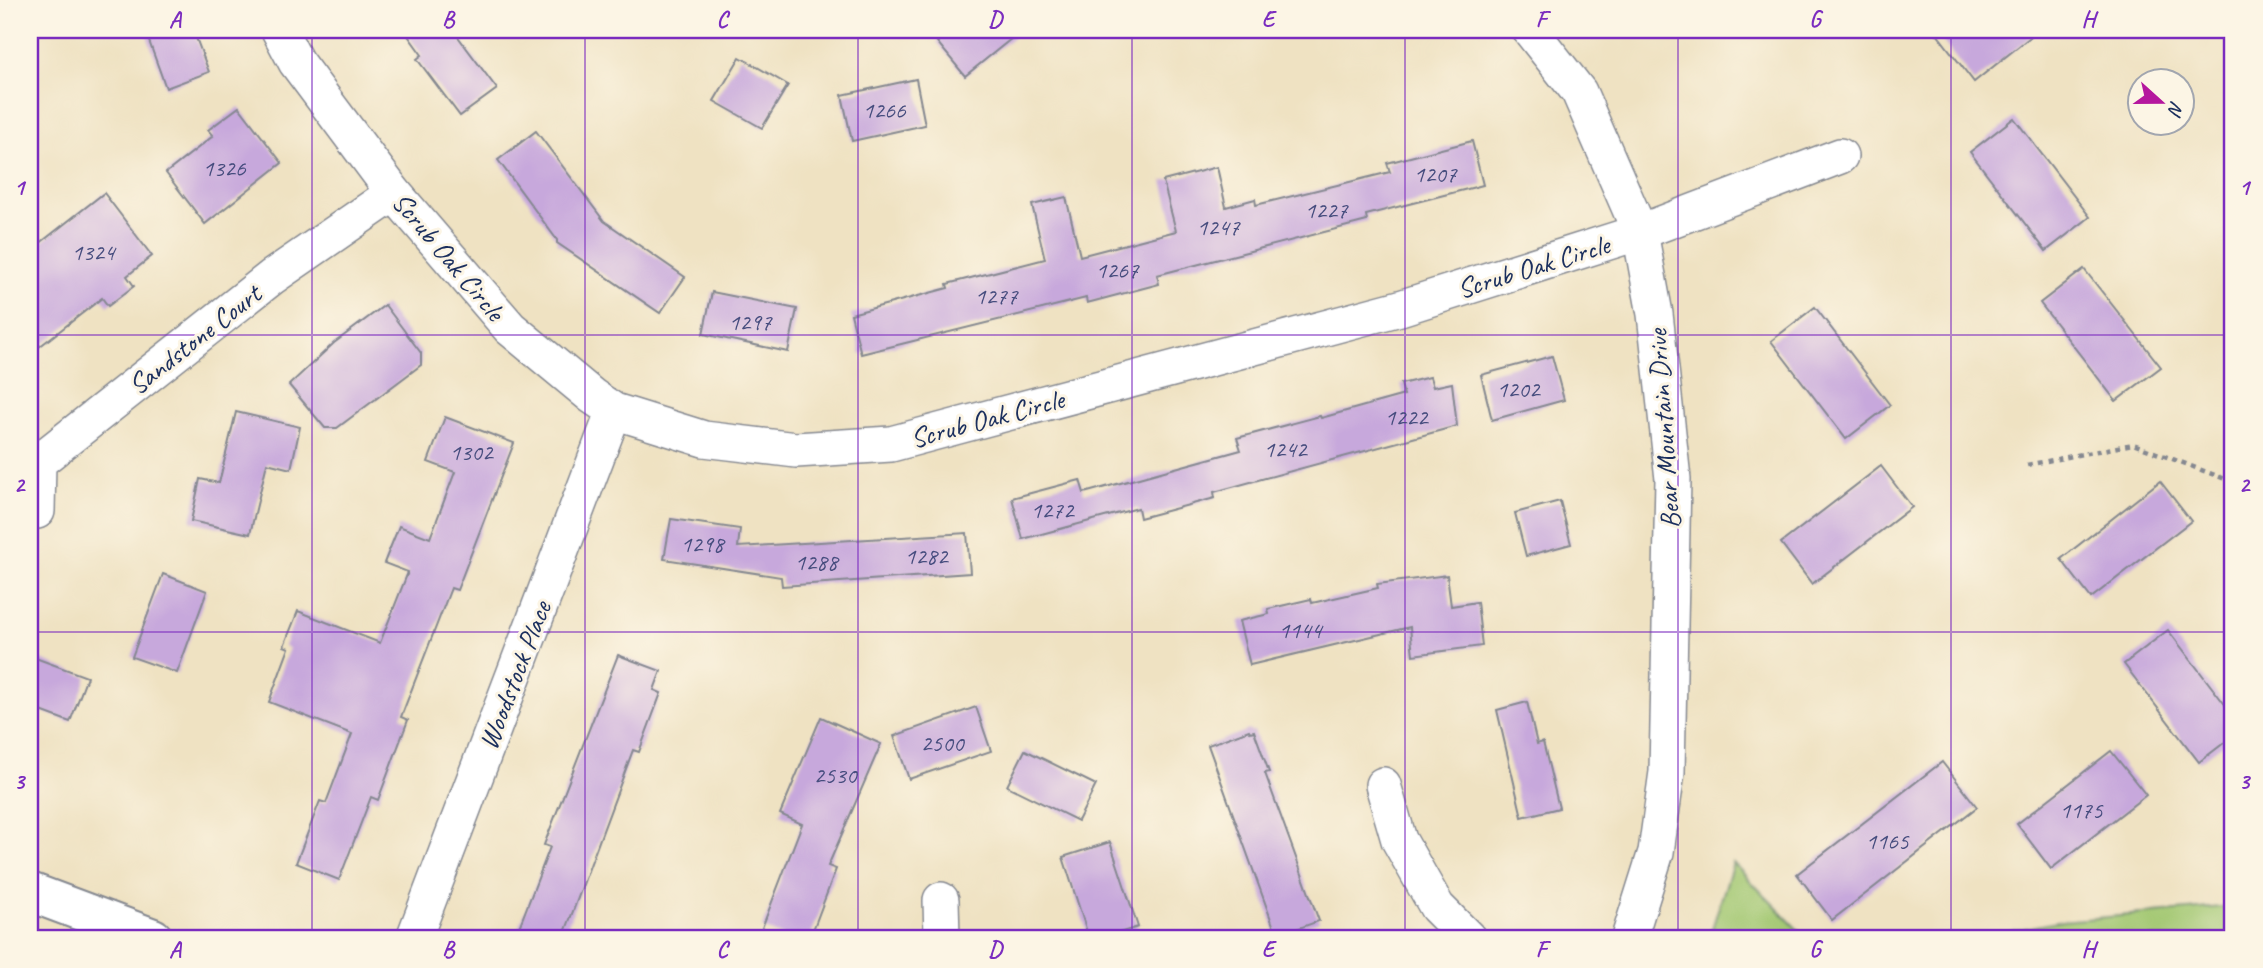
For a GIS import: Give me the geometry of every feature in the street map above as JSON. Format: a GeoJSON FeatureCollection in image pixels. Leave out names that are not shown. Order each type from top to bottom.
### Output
{"type":"FeatureCollection","features":[{"type":"Feature","properties":{"kind":"street","name":"Scrub Oak Circle"},"geometry":{"type":"LineString","coordinates":[[279,30],[296,62],[394,192],[510,328],[592,396],[614,411],[704,439],[796,450],[891,444],[1400,308],[1640,232],[1840,156]]}},
{"type":"Feature","properties":{"kind":"street","name":"Bear Mountain Drive"},"geometry":{"type":"LineString","coordinates":[[1530,30],[1579,92],[1640,232],[1655,314],[1672,479],[1667,772],[1657,852],[1629,938]]}},
{"type":"Feature","properties":{"kind":"street","name":"Sandstone Court"},"geometry":{"type":"LineString","coordinates":[[37,511],[38,463],[272,277],[394,192]]}},
{"type":"Feature","properties":{"kind":"street","name":"Woodstock Place"},"geometry":{"type":"LineString","coordinates":[[414,938],[614,411]]}},
{"type":"Feature","properties":{"kind":"street"},"geometry":{"type":"LineString","coordinates":[[1383,785],[1399,841],[1437,907],[1468,938]]}},
{"type":"Feature","properties":{"kind":"street"},"geometry":{"type":"LineString","coordinates":[[30,891],[153,938]]}},
{"type":"Feature","properties":{"kind":"street"},"geometry":{"type":"LineString","coordinates":[[942,900],[942,938]]}},
{"type":"Feature","properties":{"kind":"path"},"geometry":{"type":"LineString","coordinates":[[2027,465],[2133,444],[2233,482]]}},
{"type":"Feature","properties":{"kind":"green space"},"geometry":{"type":"Polygon","coordinates":[[[1733,863],[1806,938],[1709,938],[1733,863]]]}},
{"type":"Feature","properties":{"kind":"green space"},"geometry":{"type":"Polygon","coordinates":[[[2233,906],[2233,938],[1977,938],[2062,921],[2233,906]]]}},
{"type":"Feature","properties":{"kind":"building"},"geometry":{"type":"Polygon","coordinates":[[[145,30],[193,30],[209,72],[166,88],[145,30]]]}},
{"type":"Feature","properties":{"kind":"building"},"geometry":{"type":"Polygon","coordinates":[[[404,30],[453,30],[497,89],[460,116],[417,59],[422,55],[404,30]]]}},
{"type":"Feature","properties":{"kind":"building"},"geometry":{"type":"Polygon","coordinates":[[[953,30],[1022,30],[965,76],[937,42],[953,30]]]}},
{"type":"Feature","properties":{"kind":"building"},"geometry":{"type":"Polygon","coordinates":[[[1934,30],[2039,30],[1974,82],[1934,30]]]}},
{"type":"Feature","properties":{"kind":"building"},"geometry":{"type":"Polygon","coordinates":[[[740,57],[788,85],[762,128],[714,101],[740,57]]]}},
{"type":"Feature","properties":{"kind":"building"},"geometry":{"type":"Polygon","coordinates":[[[916,79],[925,125],[852,141],[842,95],[916,79]]]}},
{"type":"Feature","properties":{"kind":"building"},"geometry":{"type":"Polygon","coordinates":[[[239,107],[282,163],[205,224],[166,173],[213,136],[208,130],[239,107]]]}},
{"type":"Feature","properties":{"kind":"building"},"geometry":{"type":"Polygon","coordinates":[[[2014,118],[2090,217],[2046,251],[1970,152],[2014,118]]]}},
{"type":"Feature","properties":{"kind":"building"},"geometry":{"type":"Polygon","coordinates":[[[536,131],[604,221],[685,277],[660,313],[557,243],[498,160],[536,131]]]}},
{"type":"Feature","properties":{"kind":"building"},"geometry":{"type":"Polygon","coordinates":[[[1472,141],[1483,185],[1366,215],[1367,221],[1157,275],[1159,284],[1087,303],[1086,298],[861,354],[851,314],[948,288],[947,284],[1045,259],[1032,205],[1066,197],[1080,256],[1176,231],[1163,181],[1217,167],[1226,207],[1255,199],[1256,205],[1390,172],[1387,163],[1472,141]]]}},
{"type":"Feature","properties":{"kind":"building"},"geometry":{"type":"Polygon","coordinates":[[[104,193],[152,256],[127,276],[134,286],[108,306],[102,298],[30,354],[30,251],[104,193]]]}},
{"type":"Feature","properties":{"kind":"building"},"geometry":{"type":"Polygon","coordinates":[[[2084,269],[2161,367],[2116,401],[2040,303],[2084,269]]]}},
{"type":"Feature","properties":{"kind":"building"},"geometry":{"type":"Polygon","coordinates":[[[712,292],[797,309],[788,352],[703,334],[712,292]]]}},
{"type":"Feature","properties":{"kind":"building"},"geometry":{"type":"Polygon","coordinates":[[[385,305],[421,353],[421,365],[337,428],[325,428],[289,385],[334,343],[385,305]]]}},
{"type":"Feature","properties":{"kind":"building"},"geometry":{"type":"Polygon","coordinates":[[[1815,307],[1890,405],[1846,439],[1771,341],[1815,307]]]}},
{"type":"Feature","properties":{"kind":"building"},"geometry":{"type":"Polygon","coordinates":[[[1552,356],[1564,400],[1492,420],[1481,375],[1552,356]]]}},
{"type":"Feature","properties":{"kind":"building"},"geometry":{"type":"Polygon","coordinates":[[[1430,377],[1433,387],[1452,383],[1457,426],[1214,492],[1215,498],[1140,518],[1138,508],[1023,539],[1012,498],[1080,480],[1084,493],[1241,450],[1237,438],[1404,395],[1401,384],[1430,377]]]}},
{"type":"Feature","properties":{"kind":"building"},"geometry":{"type":"Polygon","coordinates":[[[236,412],[300,427],[291,469],[267,463],[250,534],[191,521],[200,479],[219,483],[236,412]]]}},
{"type":"Feature","properties":{"kind":"building"},"geometry":{"type":"Polygon","coordinates":[[[445,417],[514,443],[457,590],[451,588],[401,717],[408,720],[378,800],[371,797],[339,880],[296,863],[320,801],[326,803],[352,734],[269,702],[289,648],[284,646],[298,611],[380,643],[408,572],[384,563],[399,526],[430,538],[455,472],[428,462],[445,417]]]}},
{"type":"Feature","properties":{"kind":"building"},"geometry":{"type":"Polygon","coordinates":[[[1881,466],[1912,507],[1812,584],[1781,543],[1881,466]]]}},
{"type":"Feature","properties":{"kind":"building"},"geometry":{"type":"Polygon","coordinates":[[[2160,481],[2191,521],[2091,598],[2061,559],[2160,481]]]}},
{"type":"Feature","properties":{"kind":"building"},"geometry":{"type":"Polygon","coordinates":[[[1560,501],[1571,544],[1526,556],[1515,513],[1560,501]]]}},
{"type":"Feature","properties":{"kind":"building"},"geometry":{"type":"Polygon","coordinates":[[[671,519],[740,529],[738,547],[967,533],[970,573],[782,586],[781,577],[664,559],[671,519]]]}},
{"type":"Feature","properties":{"kind":"building"},"geometry":{"type":"Polygon","coordinates":[[[163,574],[207,591],[177,673],[132,657],[163,574]]]}},
{"type":"Feature","properties":{"kind":"building"},"geometry":{"type":"Polygon","coordinates":[[[1447,575],[1451,606],[1477,602],[1482,646],[1413,655],[1410,627],[1250,665],[1239,621],[1269,614],[1268,609],[1311,599],[1312,603],[1378,588],[1377,584],[1447,575]]]}},
{"type":"Feature","properties":{"kind":"building"},"geometry":{"type":"Polygon","coordinates":[[[2168,630],[2233,715],[2233,736],[2199,762],[2124,664],[2168,630]]]}},
{"type":"Feature","properties":{"kind":"building"},"geometry":{"type":"Polygon","coordinates":[[[618,655],[661,671],[654,690],[661,693],[639,752],[633,750],[563,938],[515,938],[550,847],[544,845],[618,655]]]}},
{"type":"Feature","properties":{"kind":"building"},"geometry":{"type":"Polygon","coordinates":[[[30,656],[87,677],[70,722],[30,707],[30,656]]]}},
{"type":"Feature","properties":{"kind":"building"},"geometry":{"type":"Polygon","coordinates":[[[1527,702],[1537,744],[1543,742],[1559,808],[1522,817],[1497,710],[1527,702]]]}},
{"type":"Feature","properties":{"kind":"building"},"geometry":{"type":"Polygon","coordinates":[[[976,707],[991,751],[909,779],[894,736],[976,707]]]}},
{"type":"Feature","properties":{"kind":"building"},"geometry":{"type":"Polygon","coordinates":[[[821,717],[881,744],[828,866],[836,869],[810,938],[788,938],[762,928],[802,824],[780,814],[821,717]]]}},
{"type":"Feature","properties":{"kind":"building"},"geometry":{"type":"Polygon","coordinates":[[[1249,730],[1254,731],[1269,772],[1265,773],[1319,921],[1277,936],[1208,745],[1249,730]]]}},
{"type":"Feature","properties":{"kind":"building"},"geometry":{"type":"Polygon","coordinates":[[[1025,750],[1096,785],[1078,821],[1007,786],[1025,750]]]}},
{"type":"Feature","properties":{"kind":"building"},"geometry":{"type":"Polygon","coordinates":[[[2111,751],[2146,795],[2051,869],[2017,824],[2111,751]]]}},
{"type":"Feature","properties":{"kind":"building"},"geometry":{"type":"Polygon","coordinates":[[[1942,762],[1977,807],[1832,920],[1797,874],[1942,762]]]}},
{"type":"Feature","properties":{"kind":"building"},"geometry":{"type":"Polygon","coordinates":[[[1110,842],[1138,927],[1103,938],[1089,938],[1063,857],[1110,842]]]}}]}
